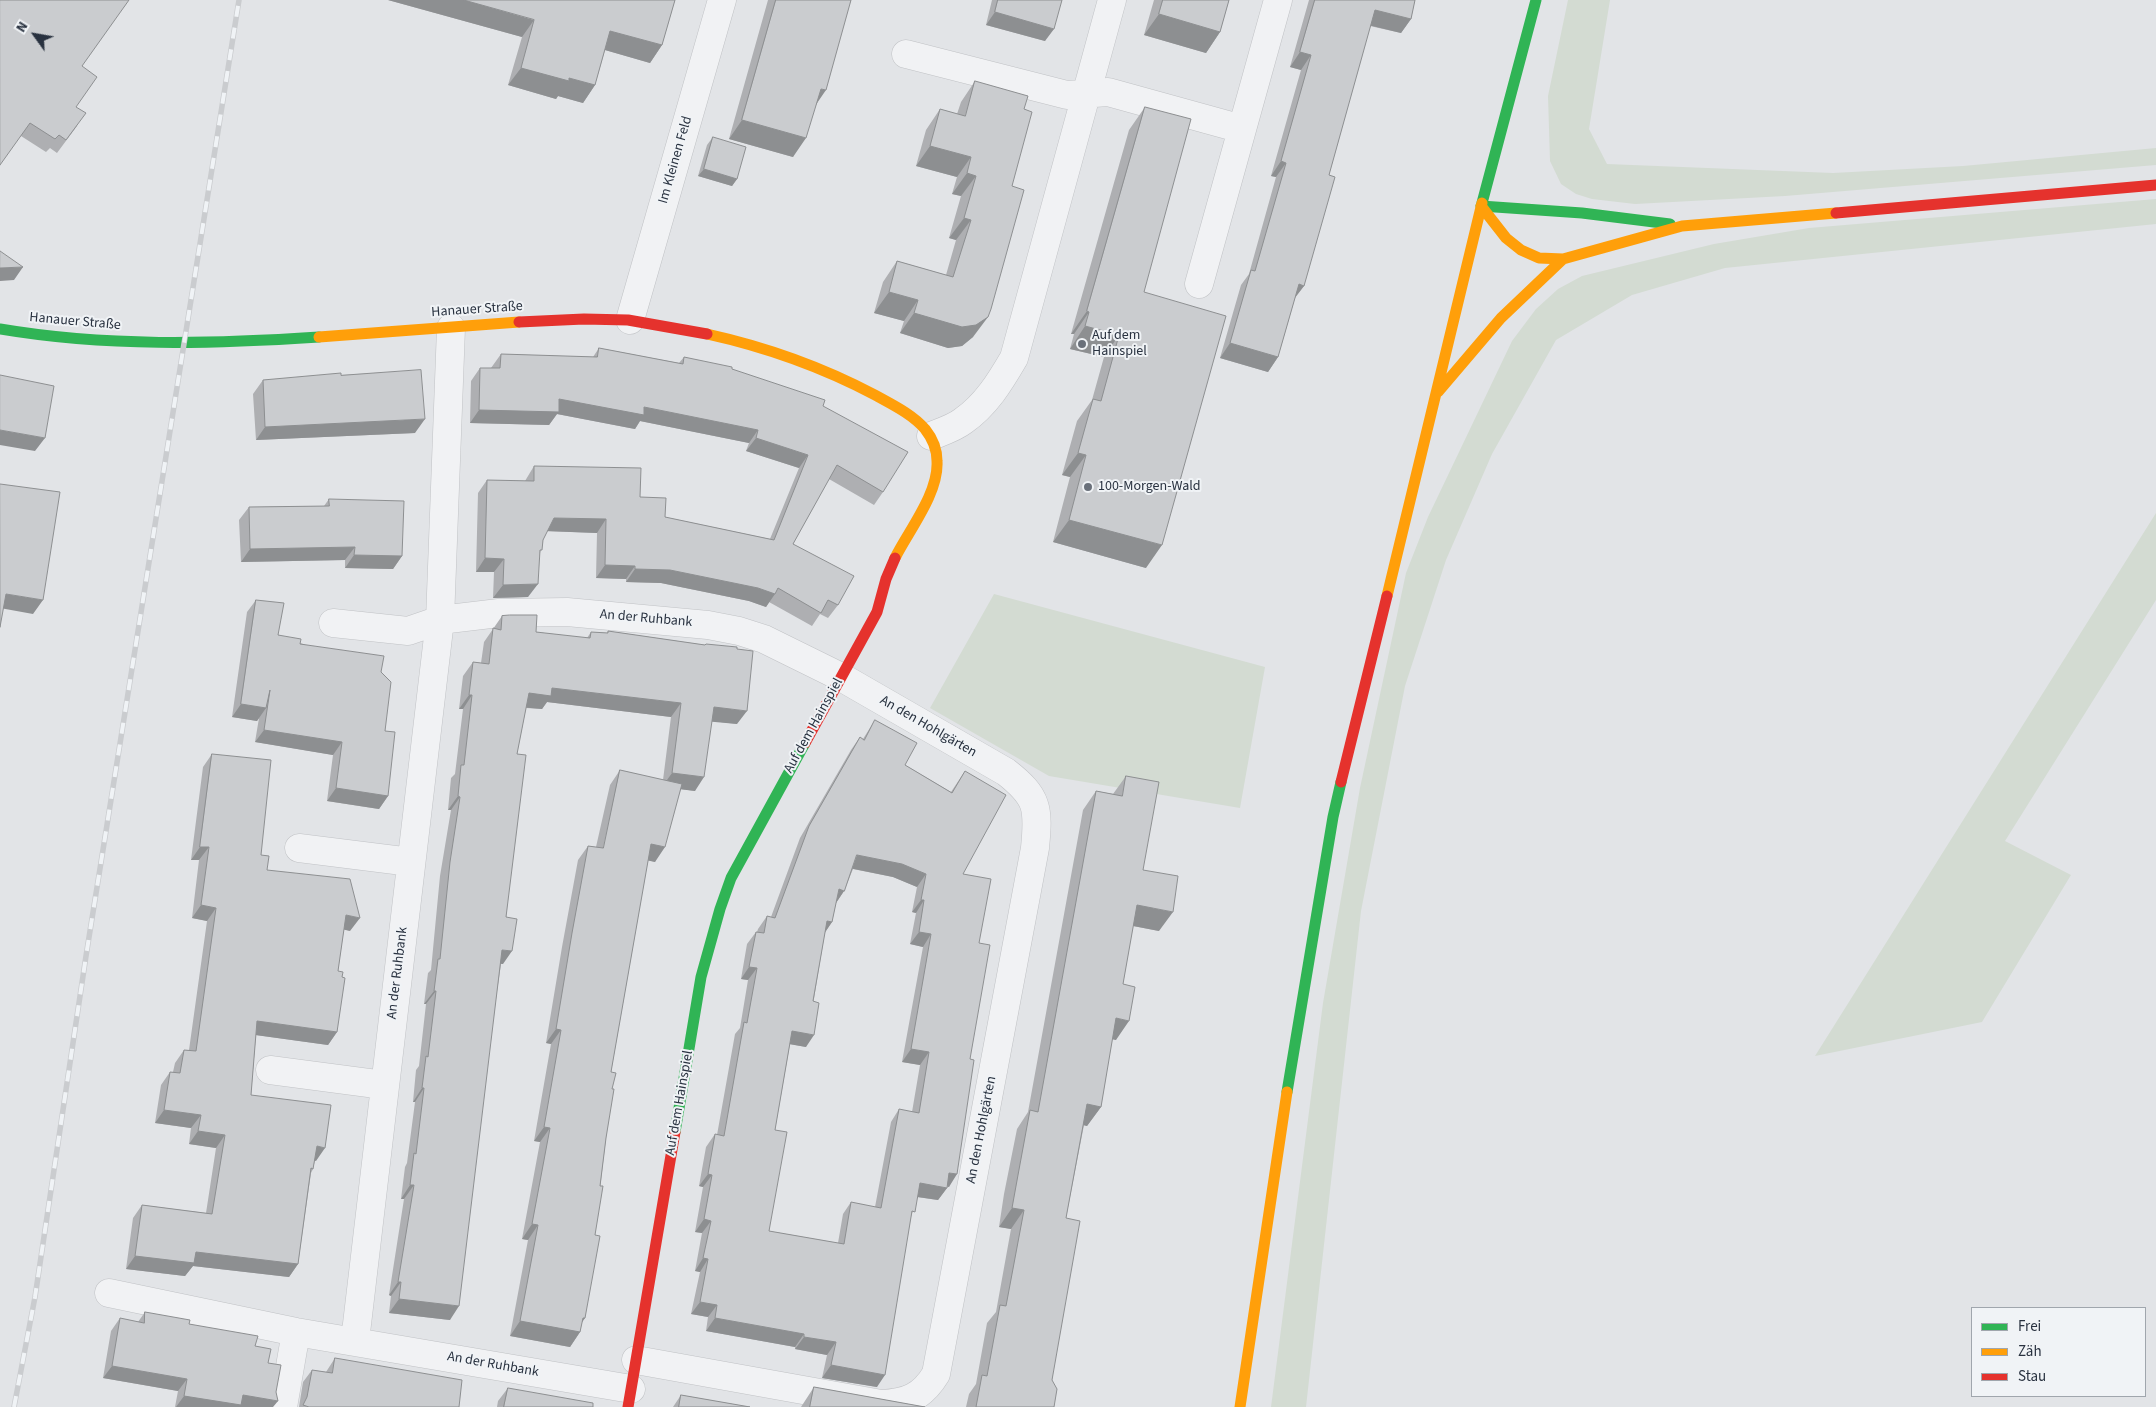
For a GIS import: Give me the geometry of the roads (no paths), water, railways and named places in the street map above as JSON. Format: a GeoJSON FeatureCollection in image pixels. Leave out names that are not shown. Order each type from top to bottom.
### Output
{"type":"FeatureCollection","features":[{"type":"Feature","properties":{"kind":"street","name":"Im Kleinen Feld"},"geometry":{"type":"LineString","coordinates":[[630,320],[722,0]]}},
{"type":"Feature","properties":{"kind":"street"},"geometry":{"type":"LineString","coordinates":[[931,436],[961,422],[982,405],[997,386],[1014,358],[1112,0]]}},
{"type":"Feature","properties":{"kind":"street"},"geometry":{"type":"LineString","coordinates":[[1199,284],[1278,0]]}},
{"type":"Feature","properties":{"kind":"street"},"geometry":{"type":"LineString","coordinates":[[1240,1407],[1301,1002],[1333,817],[1481,206],[1536,0]]}},
{"type":"Feature","properties":{"kind":"street"},"geometry":{"type":"LineString","coordinates":[[906,54],[1067,95],[1108,92],[1242,129]]}},
{"type":"Feature","properties":{"kind":"street"},"geometry":{"type":"LineString","coordinates":[[1481,206],[1506,238],[1521,250],[1539,258],[1563,259],[1682,226],[2156,184]]}},
{"type":"Feature","properties":{"kind":"street"},"geometry":{"type":"LineString","coordinates":[[1481,206],[1582,213],[1682,226]]}},
{"type":"Feature","properties":{"kind":"street"},"geometry":{"type":"LineString","coordinates":[[1434,397],[1501,318],[1563,259]]}},
{"type":"Feature","properties":{"kind":"street","name":"Hanauer Straße"},"geometry":{"type":"LineString","coordinates":[[0,329],[80,339],[224,344],[555,320],[630,320],[762,347],[810,364],[892,405],[915,420],[931,436]]}},
{"type":"Feature","properties":{"kind":"street","name":"An der Ruhbank"},"geometry":{"type":"LineString","coordinates":[[355,1341],[440,620],[451,328]]}},
{"type":"Feature","properties":{"kind":"street","name":"Auf dem Hainspiel"},"geometry":{"type":"LineString","coordinates":[[629,1398],[701,977],[720,909],[742,856],[869,630],[877,612],[888,572],[931,489],[938,470],[936,451],[931,436]]}},
{"type":"Feature","properties":{"kind":"street","name":"An der Ruhbank"},"geometry":{"type":"LineString","coordinates":[[333,623],[408,631],[440,620],[499,612],[567,612],[708,625],[739,630],[764,639],[841,677]]}},
{"type":"Feature","properties":{"kind":"street","name":"An den Hohlgärten"},"geometry":{"type":"LineString","coordinates":[[636,1360],[881,1404],[898,1403],[916,1397],[929,1386],[936,1374],[1035,848],[1038,822],[1030,793],[1006,772],[841,677]]}},
{"type":"Feature","properties":{"kind":"street"},"geometry":{"type":"LineString","coordinates":[[300,848],[411,862]]}},
{"type":"Feature","properties":{"kind":"street"},"geometry":{"type":"LineString","coordinates":[[270,1070],[384,1084]]}},
{"type":"Feature","properties":{"kind":"street","name":"An der Ruhbank"},"geometry":{"type":"LineString","coordinates":[[109,1293],[296,1332],[355,1341],[629,1398]]}},
{"type":"Feature","properties":{"kind":"street"},"geometry":{"type":"LineString","coordinates":[[284,1407],[296,1332]]}},
{"type":"Feature","properties":{"kind":"railway"},"geometry":{"type":"LineString","coordinates":[[14,1407],[35,1297],[86,956],[239,0]]}},
{"type":"Feature","properties":{"kind":"place","name":"Auf dem Hainspiel"},"geometry":{"type":"Point","coordinates":[1082,344]}},
{"type":"Feature","properties":{"kind":"place","name":"100-Morgen-Wald"},"geometry":{"type":"Point","coordinates":[1088,487]}}]}
